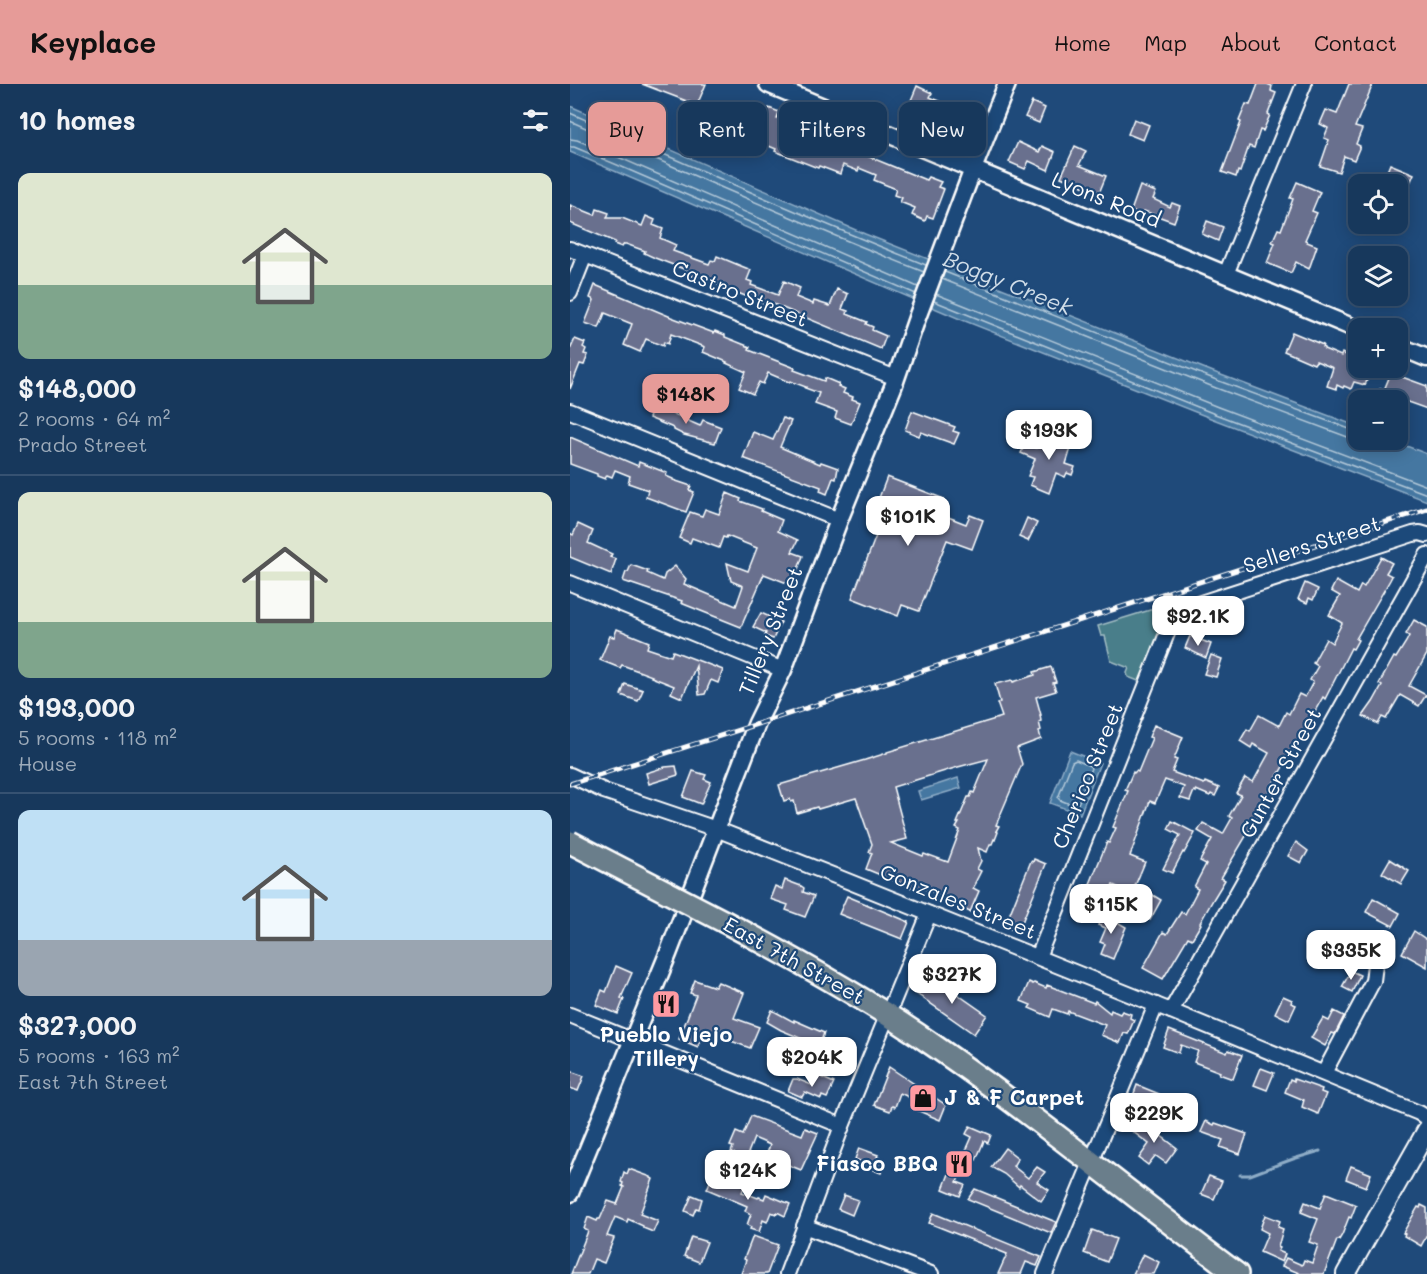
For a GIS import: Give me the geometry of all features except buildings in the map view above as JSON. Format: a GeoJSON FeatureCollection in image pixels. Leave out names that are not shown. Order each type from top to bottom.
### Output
{"type":"FeatureCollection","features":[{"type":"Feature","properties":{"kind":"main road","name":"East 7th Street"},"geometry":{"type":"LineString","coordinates":[[570,842],[776,948],[887,1015],[984,1081],[1237,1274]]}},
{"type":"Feature","properties":{"kind":"main road"},"geometry":{"type":"LineString","coordinates":[[1346,1274],[1427,1130]]}},
{"type":"Feature","properties":{"kind":"street","name":"Lyons Road"},"geometry":{"type":"LineString","coordinates":[[768,84],[1348,325]]}},
{"type":"Feature","properties":{"kind":"street","name":"Tillery Street"},"geometry":{"type":"LineString","coordinates":[[570,1193],[668,954],[758,723],[783,670],[1007,84]]}},
{"type":"Feature","properties":{"kind":"street"},"geometry":{"type":"LineString","coordinates":[[1226,274],[1304,84]]}},
{"type":"Feature","properties":{"kind":"street","name":"Castro Street"},"geometry":{"type":"LineString","coordinates":[[570,249],[896,378]]}},
{"type":"Feature","properties":{"kind":"street"},"geometry":{"type":"LineString","coordinates":[[570,293],[585,255]]}},
{"type":"Feature","properties":{"kind":"street"},"geometry":{"type":"LineString","coordinates":[[1408,350],[1427,358]]}},
{"type":"Feature","properties":{"kind":"street"},"geometry":{"type":"LineString","coordinates":[[570,411],[839,520]]}},
{"type":"Feature","properties":{"kind":"street","name":"Sellers Street"},"geometry":{"type":"LineString","coordinates":[[1176,611],[1413,534],[1427,535]]}},
{"type":"Feature","properties":{"kind":"street","name":"Gunter Street"},"geometry":{"type":"LineString","coordinates":[[1171,1011],[1427,555]]}},
{"type":"Feature","properties":{"kind":"street"},"geometry":{"type":"LineString","coordinates":[[570,583],[783,670]]}},
{"type":"Feature","properties":{"kind":"street","name":"Cherico Street"},"geometry":{"type":"LineString","coordinates":[[1038,957],[1176,611]]}},
{"type":"Feature","properties":{"kind":"street","name":"Gonzales Street"},"geometry":{"type":"LineString","coordinates":[[570,775],[604,791],[717,829],[1038,957],[1324,1073],[1427,1118]]}},
{"type":"Feature","properties":{"kind":"street"},"geometry":{"type":"LineString","coordinates":[[787,1274],[842,1126],[929,914]]}},
{"type":"Feature","properties":{"kind":"street"},"geometry":{"type":"LineString","coordinates":[[1324,1073],[1373,981],[1377,956],[1375,946]]}},
{"type":"Feature","properties":{"kind":"street"},"geometry":{"type":"LineString","coordinates":[[1045,1274],[1156,1005]]}},
{"type":"Feature","properties":{"kind":"street"},"geometry":{"type":"LineString","coordinates":[[570,1015],[842,1126]]}},
{"type":"Feature","properties":{"kind":"street"},"geometry":{"type":"LineString","coordinates":[[804,1226],[931,1274]]}},
{"type":"Feature","properties":{"kind":"green space"},"geometry":{"type":"Polygon","coordinates":[[[1173,603],[1141,682],[1128,677],[1129,668],[1111,661],[1105,636],[1101,636],[1098,626],[1173,603]]]}},
{"type":"Feature","properties":{"kind":"water"},"geometry":{"type":"Polygon","coordinates":[[[570,106],[588,114],[588,156],[666,156],[666,148],[678,153],[678,156],[685,156],[865,234],[1348,423],[1348,450],[1408,450],[1408,447],[1427,454],[1427,501],[960,319],[570,152],[570,106]]]}},
{"type":"Feature","properties":{"kind":"water"},"geometry":{"type":"Polygon","coordinates":[[[1070,751],[1100,763],[1080,814],[1050,803],[1070,751]]]}},
{"type":"Feature","properties":{"kind":"water"},"geometry":{"type":"Polygon","coordinates":[[[958,778],[961,788],[921,800],[918,791],[958,778]]]}},
{"type":"Feature","properties":{"kind":"waterway"},"geometry":{"type":"LineString","coordinates":[[1240,1175],[1250,1175],[1320,1151]]}},
{"type":"Feature","properties":{"kind":"railway"},"geometry":{"type":"LineString","coordinates":[[570,784],[1427,509]]}},
{"type":"Feature","properties":{"kind":"place","name":"Pueblo Viejo Tillery"},"geometry":{"type":"Point","coordinates":[666,1004]}},
{"type":"Feature","properties":{"kind":"place","name":"J & F Carpet"},"geometry":{"type":"Point","coordinates":[923,1098]}},
{"type":"Feature","properties":{"kind":"place","name":"Fiasco BBQ"},"geometry":{"type":"Point","coordinates":[959,1164]}},
{"type":"Feature","properties":{"kind":"water label","name":"Boggy Creek"},"geometry":{"type":"Point","coordinates":[1008,283]}}]}
